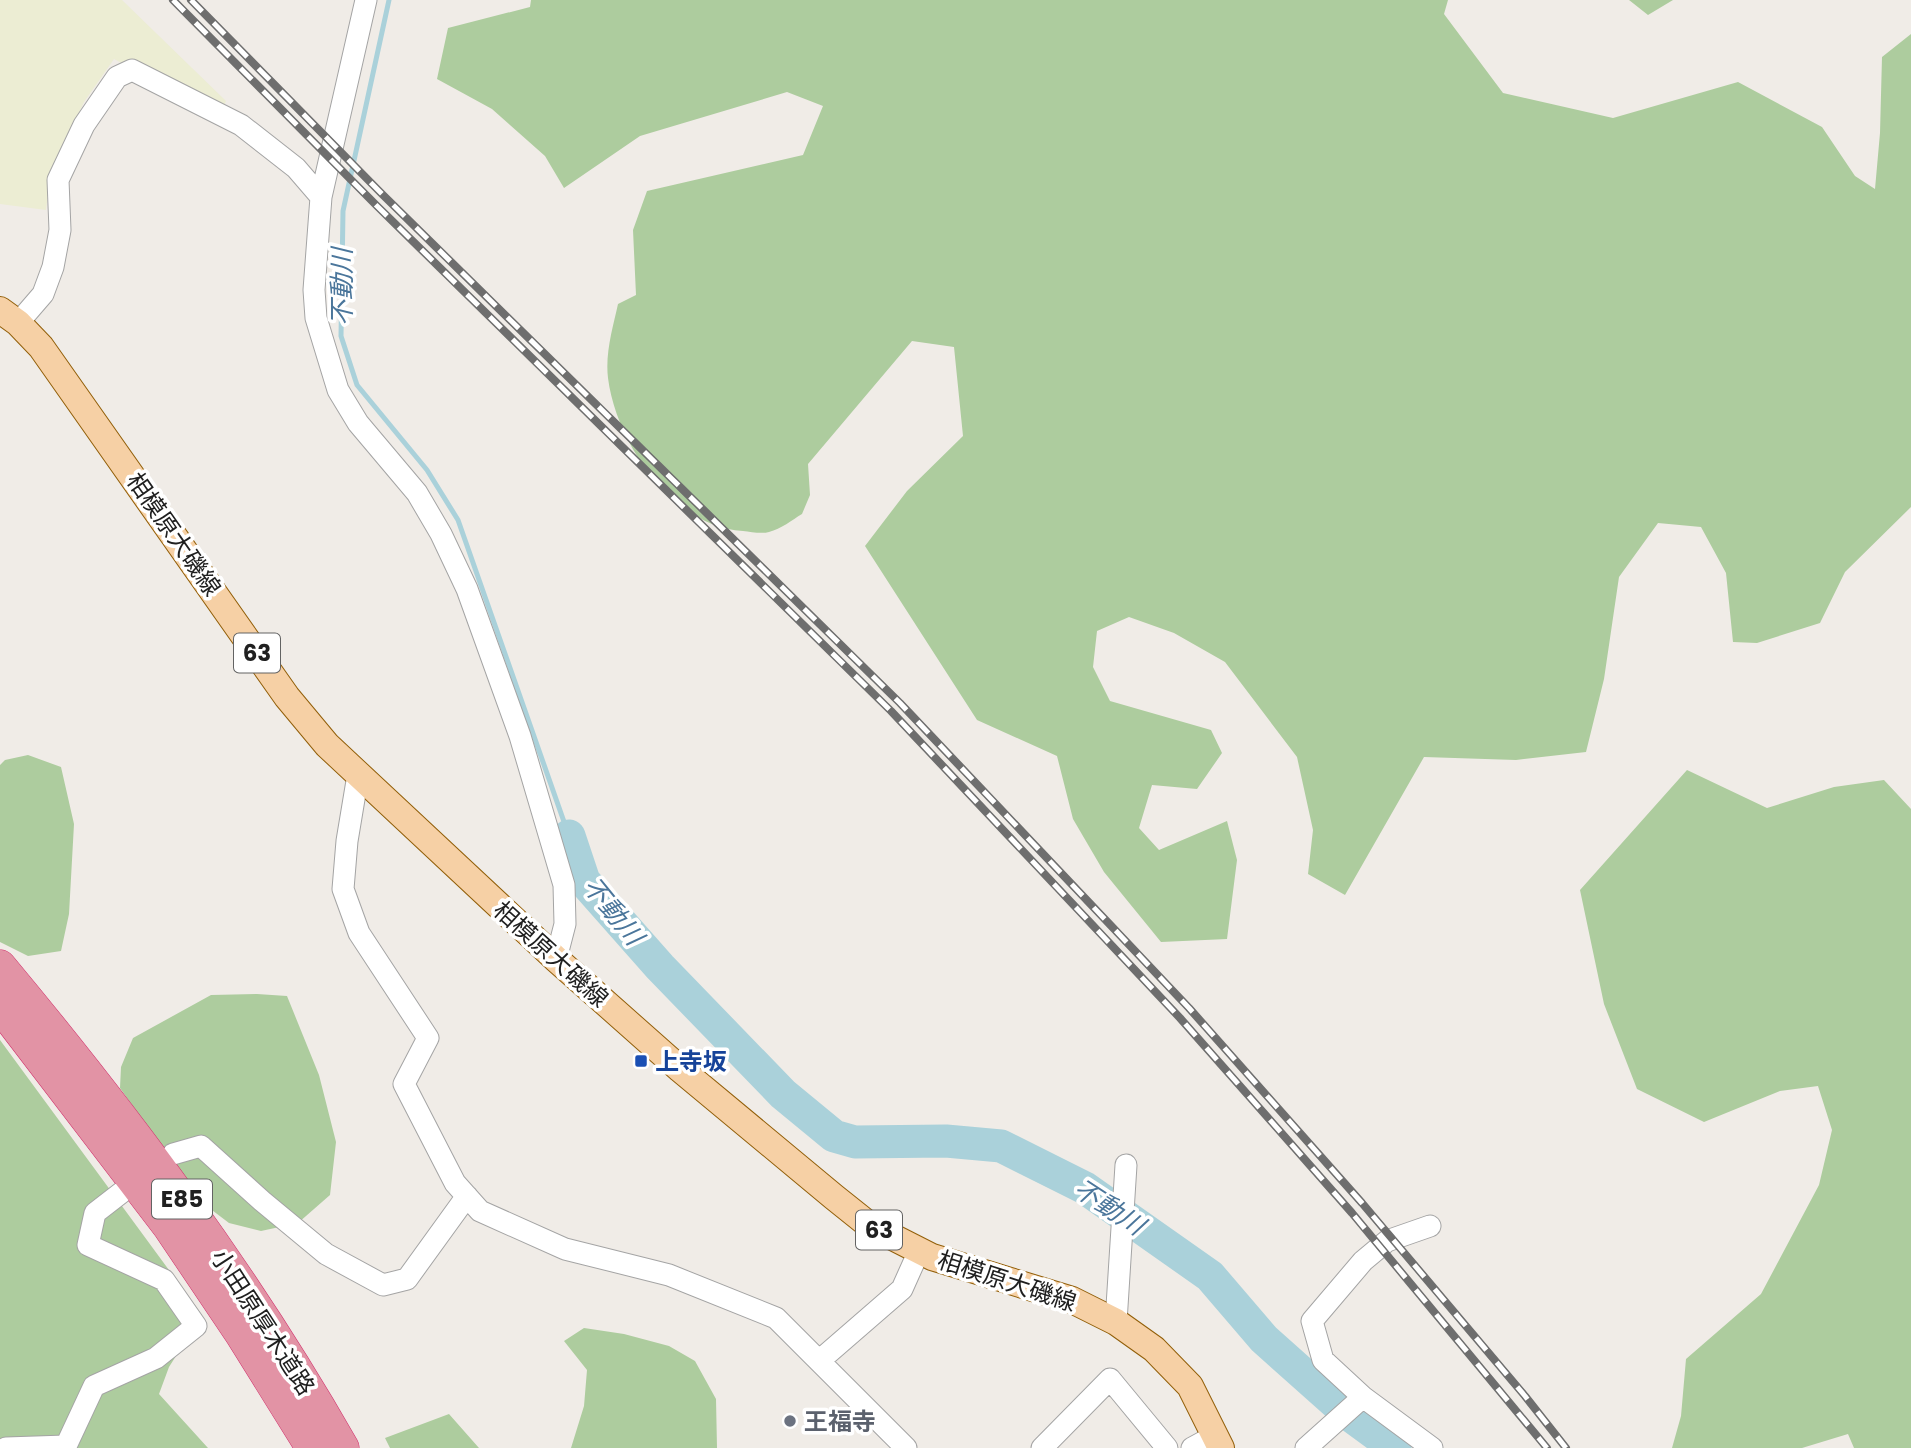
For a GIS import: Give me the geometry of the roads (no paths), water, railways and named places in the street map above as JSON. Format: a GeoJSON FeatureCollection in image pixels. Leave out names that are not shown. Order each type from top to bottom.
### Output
{"type":"FeatureCollection","features":[{"type":"Feature","properties":{"kind":"highway","name":"小田原厚木道路"},"geometry":{"type":"LineString","coordinates":[[0,966],[126,1121],[192,1213],[265,1319],[343,1448]]}},
{"type":"Feature","properties":{"kind":"highway","name":"小田原厚木道路"},"geometry":{"type":"LineString","coordinates":[[0,1006],[169,1227],[241,1334],[312,1448]]}},
{"type":"Feature","properties":{"kind":"main road","name":"相模原大磯線"},"geometry":{"type":"LineString","coordinates":[[9,317],[41,346],[287,697],[327,745],[358,775],[556,959],[680,1069],[869,1225],[932,1257],[1072,1300],[1116,1322],[1154,1349],[1190,1386],[1219,1442]]}},
{"type":"Feature","properties":{"kind":"street"},"geometry":{"type":"LineString","coordinates":[[366,0],[321,197],[314,290],[321,341],[338,390],[358,423],[417,492],[467,589],[520,736],[564,885],[565,924],[556,959]]}},
{"type":"Feature","properties":{"kind":"street"},"geometry":{"type":"LineString","coordinates":[[9,317],[43,293],[53,267],[60,230],[58,180],[84,125],[117,77],[132,70],[241,125],[296,168],[321,197]]}},
{"type":"Feature","properties":{"kind":"street"},"geometry":{"type":"LineString","coordinates":[[358,775],[347,841],[343,889],[359,933],[428,1038],[404,1084],[455,1184],[480,1211],[565,1249],[669,1275],[776,1318],[906,1448]]}},
{"type":"Feature","properties":{"kind":"street"},"geometry":{"type":"LineString","coordinates":[[173,1154],[201,1146],[326,1254],[383,1285],[407,1279],[467,1196]]}},
{"type":"Feature","properties":{"kind":"street"},"geometry":{"type":"LineString","coordinates":[[1116,1322],[1126,1165]]}},
{"type":"Feature","properties":{"kind":"street"},"geometry":{"type":"LineString","coordinates":[[6,1448],[66,1446],[94,1385],[156,1358],[196,1326],[164,1280],[88,1245],[94,1213],[126,1189]]}},
{"type":"Feature","properties":{"kind":"street"},"geometry":{"type":"LineString","coordinates":[[1430,1226],[1387,1241],[1363,1261],[1312,1321],[1323,1360],[1363,1397],[1432,1448]]}},
{"type":"Feature","properties":{"kind":"street"},"geometry":{"type":"LineString","coordinates":[[819,1361],[902,1289],[919,1251]]}},
{"type":"Feature","properties":{"kind":"street"},"geometry":{"type":"LineString","coordinates":[[1042,1448],[1110,1380],[1167,1448]]}},
{"type":"Feature","properties":{"kind":"street"},"geometry":{"type":"LineString","coordinates":[[1306,1448],[1363,1397]]}},
{"type":"Feature","properties":{"kind":"street"},"geometry":{"type":"LineString","coordinates":[[1192,1448],[1219,1442]]}},
{"type":"Feature","properties":{"kind":"waterway","name":"不動川"},"geometry":{"type":"LineString","coordinates":[[389,0],[343,211],[341,336],[357,385],[427,470],[458,520],[569,836]]}},
{"type":"Feature","properties":{"kind":"waterway","name":"不動川"},"geometry":{"type":"LineString","coordinates":[[569,836],[584,881],[660,967],[783,1094],[834,1136],[855,1142],[946,1141],[1001,1146],[1085,1188],[1210,1276],[1264,1339],[1347,1413],[1395,1448]]}},
{"type":"Feature","properties":{"kind":"railway"},"geometry":{"type":"LineString","coordinates":[[173,0],[377,206],[891,711],[1180,1018],[1352,1213],[1547,1448]]}},
{"type":"Feature","properties":{"kind":"railway"},"geometry":{"type":"LineString","coordinates":[[191,0],[383,195],[900,703],[1189,1008],[1362,1203],[1566,1448]]}},
{"type":"Feature","properties":{"kind":"place","name":"上寺坂"},"geometry":{"type":"Point","coordinates":[641,1061]}},
{"type":"Feature","properties":{"kind":"place","name":"王福寺"},"geometry":{"type":"Point","coordinates":[790,1421]}}]}
